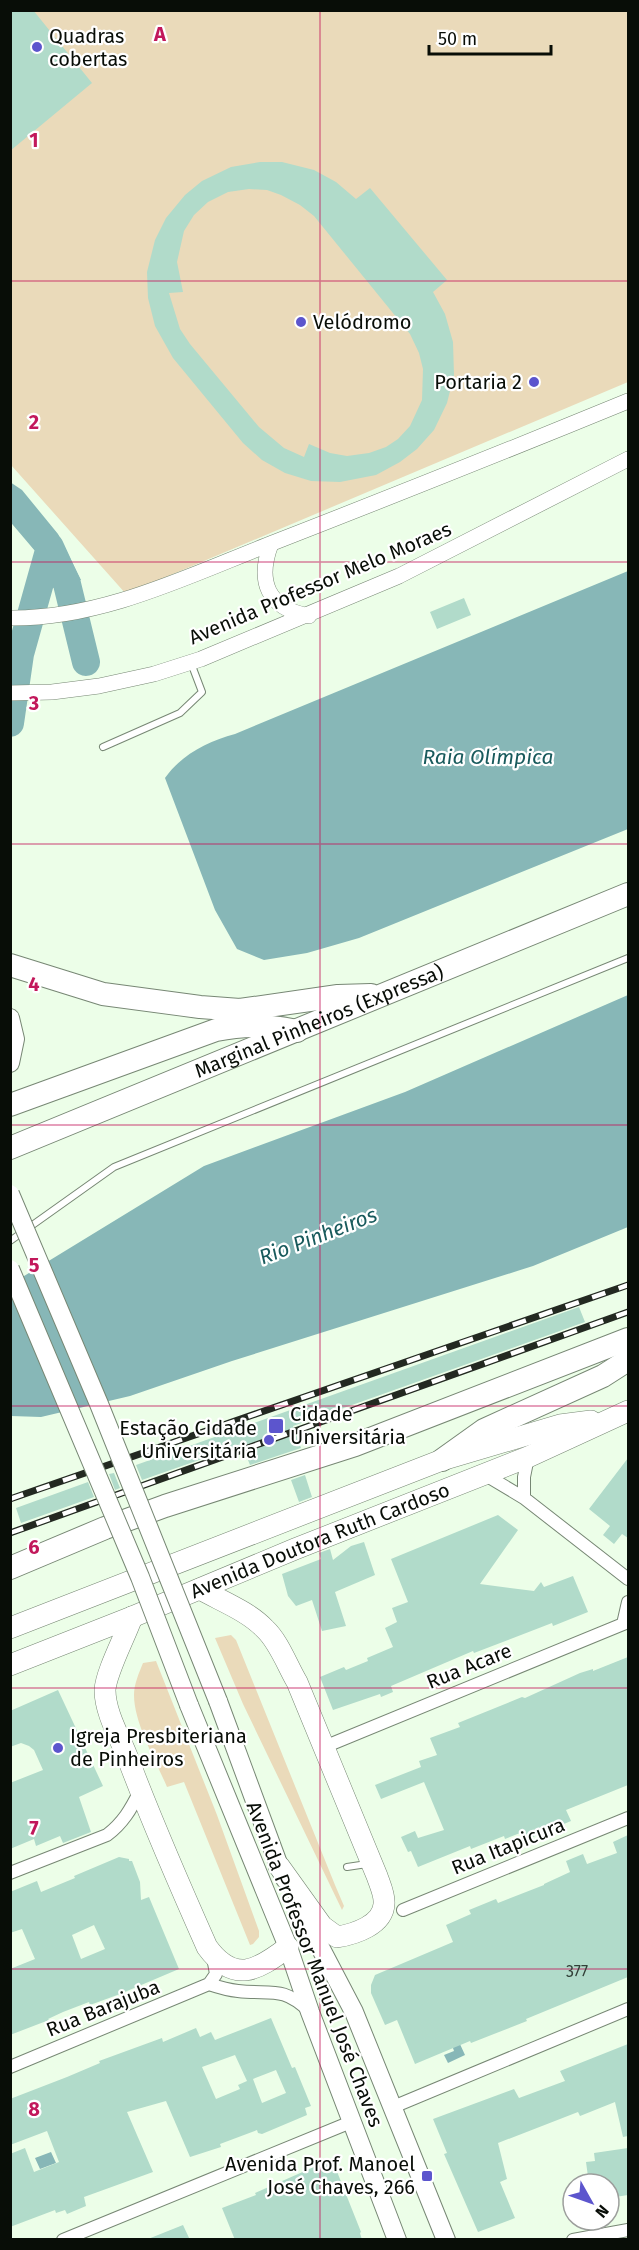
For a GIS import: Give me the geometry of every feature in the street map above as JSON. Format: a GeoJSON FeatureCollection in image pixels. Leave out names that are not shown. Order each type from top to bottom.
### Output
{"type":"FeatureCollection","features":[{"type":"Feature","properties":{"kind":"highway","name":"Marginal Pinheiros (Expressa)"},"geometry":{"type":"LineString","coordinates":[[10,1148],[628,894]]}},
{"type":"Feature","properties":{"kind":"highway"},"geometry":{"type":"LineString","coordinates":[[10,965],[103,994],[200,1007],[240,1010],[338,996],[381,995]]}},
{"type":"Feature","properties":{"kind":"highway"},"geometry":{"type":"LineString","coordinates":[[10,1105],[216,1030],[255,1025],[297,1031]]}},
{"type":"Feature","properties":{"kind":"highway"},"geometry":{"type":"LineString","coordinates":[[10,1568],[105,1527],[355,1445],[628,1338]]}},
{"type":"Feature","properties":{"kind":"highway"},"geometry":{"type":"LineString","coordinates":[[442,1460],[484,1430],[603,1376],[628,1360]]}},
{"type":"Feature","properties":{"kind":"highway","name":"Avenida Doutora Ruth Cardoso"},"geometry":{"type":"LineString","coordinates":[[10,1665],[528,1457],[628,1411]]}},
{"type":"Feature","properties":{"kind":"highway"},"geometry":{"type":"LineString","coordinates":[[10,1628],[442,1460],[560,1425],[606,1420]]}},
{"type":"Feature","properties":{"kind":"highway"},"geometry":{"type":"LineString","coordinates":[[200,1588],[248,1615],[267,1631],[297,1682],[372,1863],[383,1896],[384,1905],[381,1916],[352,1935],[338,1937],[322,1926],[279,1866]]}},
{"type":"Feature","properties":{"kind":"highway"},"geometry":{"type":"LineString","coordinates":[[132,1617],[108,1674],[105,1692],[110,1714],[140,1791],[200,1932],[213,1956],[234,1970],[256,1969],[288,1947]]}},
{"type":"Feature","properties":{"kind":"main road"},"geometry":{"type":"LineString","coordinates":[[10,1018],[15,1039],[10,1063]]}},
{"type":"Feature","properties":{"kind":"main road","name":"Avenida Professor Manuel José Chaves"},"geometry":{"type":"LineString","coordinates":[[10,1194],[99,1404],[218,1701],[279,1866],[354,2012],[446,2240]]}},
{"type":"Feature","properties":{"kind":"main road","name":"Avenida Professor Manuel José Chaves"},"geometry":{"type":"LineString","coordinates":[[10,1269],[140,1577],[189,1706],[288,1947],[310,2012],[397,2240]]}},
{"type":"Feature","properties":{"kind":"street"},"geometry":{"type":"LineString","coordinates":[[10,618],[28,618],[78,610],[141,595],[427,484],[628,401]]}},
{"type":"Feature","properties":{"kind":"street","name":"Avenida Professor Melo Moraes"},"geometry":{"type":"LineString","coordinates":[[10,693],[52,692],[99,687],[154,674],[191,662],[309,616],[399,576],[628,459]]}},
{"type":"Feature","properties":{"kind":"street"},"geometry":{"type":"LineString","coordinates":[[271,544],[264,570],[265,582],[270,594],[285,609],[309,616]]}},
{"type":"Feature","properties":{"kind":"street"},"geometry":{"type":"LineString","coordinates":[[524,1498],[524,1477],[528,1457]]}},
{"type":"Feature","properties":{"kind":"street"},"geometry":{"type":"LineString","coordinates":[[484,1474],[524,1498],[628,1579]]}},
{"type":"Feature","properties":{"kind":"street"},"geometry":{"type":"LineString","coordinates":[[626,1623],[628,1602]]}},
{"type":"Feature","properties":{"kind":"street","name":"Rua Acare"},"geometry":{"type":"LineString","coordinates":[[324,1747],[626,1623]]}},
{"type":"Feature","properties":{"kind":"street"},"geometry":{"type":"LineString","coordinates":[[10,1873],[107,1834],[119,1826],[129,1813],[140,1791]]}},
{"type":"Feature","properties":{"kind":"street","name":"Rua Itapicura"},"geometry":{"type":"LineString","coordinates":[[403,1910],[628,1818]]}},
{"type":"Feature","properties":{"kind":"street"},"geometry":{"type":"LineString","coordinates":[[213,1956],[216,1974],[209,1984],[238,1991],[282,1993],[294,1998],[310,2012]]}},
{"type":"Feature","properties":{"kind":"street","name":"Rua Barajuba"},"geometry":{"type":"LineString","coordinates":[[10,2067],[209,1984]]}},
{"type":"Feature","properties":{"kind":"street"},"geometry":{"type":"LineString","coordinates":[[393,2107],[628,2009]]}},
{"type":"Feature","properties":{"kind":"street"},"geometry":{"type":"LineString","coordinates":[[63,2240],[351,2122]]}},
{"type":"Feature","properties":{"kind":"street"},"geometry":{"type":"LineString","coordinates":[[573,2240],[628,2230]]}},
{"type":"Feature","properties":{"kind":"lane"},"geometry":{"type":"LineString","coordinates":[[103,747],[180,713],[202,692],[191,662]]}},
{"type":"Feature","properties":{"kind":"lane"},"geometry":{"type":"LineString","coordinates":[[10,1241],[114,1167],[628,958]]}},
{"type":"Feature","properties":{"kind":"lane"},"geometry":{"type":"LineString","coordinates":[[347,1867],[372,1863]]}},
{"type":"Feature","properties":{"kind":"shaded area"},"geometry":{"type":"Polygon","coordinates":[[[10,11],[628,11],[628,382],[126,594],[11,465],[10,11]]]}},
{"type":"Feature","properties":{"kind":"shaded area"},"geometry":{"type":"Polygon","coordinates":[[[231,1635],[236,1640],[344,1906],[342,1910],[243,1704],[215,1638],[231,1635]]]}},
{"type":"Feature","properties":{"kind":"shaded area"},"geometry":{"type":"Polygon","coordinates":[[[156,1661],[217,1815],[259,1931],[259,1937],[253,1944],[250,1945],[184,1782],[167,1787],[142,1730],[135,1706],[135,1687],[143,1663],[156,1661]]]}},
{"type":"Feature","properties":{"kind":"water"},"geometry":{"type":"Polygon","coordinates":[[[10,482],[22,490],[58,534],[81,580],[52,588],[43,561],[11,519],[10,482]]]}},
{"type":"Feature","properties":{"kind":"water","name":"Raia Olímpica"},"geometry":{"type":"Polygon","coordinates":[[[628,571],[628,829],[359,938],[307,953],[264,960],[237,949],[215,910],[165,778],[179,762],[215,741],[628,571]]]}},
{"type":"Feature","properties":{"kind":"water","name":"Rio Pinheiros"},"geometry":{"type":"Polygon","coordinates":[[[628,995],[628,1227],[533,1266],[232,1361],[130,1396],[41,1417],[11,1416],[11,1284],[204,1166],[405,1092],[628,995]]]}},
{"type":"Feature","properties":{"kind":"water"},"geometry":{"type":"Polygon","coordinates":[[[459,2042],[465,2055],[448,2063],[444,2055],[454,2051],[452,2045],[459,2042]]]}},
{"type":"Feature","properties":{"kind":"water"},"geometry":{"type":"Polygon","coordinates":[[[51,2152],[56,2163],[40,2169],[35,2158],[51,2152]]]}},
{"type":"Feature","properties":{"kind":"building","name":"Quadras cobertas"},"geometry":{"type":"Polygon","coordinates":[[[10,10],[33,10],[92,83],[10,151],[10,10]]]}},
{"type":"Feature","properties":{"kind":"building"},"geometry":{"type":"Polygon","coordinates":[[[260,162],[282,162],[314,170],[336,182],[356,199],[370,188],[447,280],[433,292],[445,314],[453,342],[454,375],[447,403],[434,430],[417,449],[400,462],[376,475],[340,482],[311,481],[285,473],[262,460],[243,443],[173,358],[155,326],[148,298],[147,272],[155,240],[166,218],[185,195],[202,181],[231,167],[260,162]],[[249,189],[228,192],[208,202],[194,215],[184,231],[177,262],[183,292],[169,293],[180,329],[259,427],[284,448],[304,457],[309,444],[330,453],[347,456],[369,453],[386,447],[398,439],[410,426],[422,400],[423,369],[419,353],[410,334],[314,216],[300,205],[267,190],[249,189]]]}},
{"type":"Feature","properties":{"kind":"building"},"geometry":{"type":"Polygon","coordinates":[[[464,598],[471,615],[437,629],[430,612],[464,598]]]}},
{"type":"Feature","properties":{"kind":"building"},"geometry":{"type":"Polygon","coordinates":[[[579,1307],[585,1322],[293,1426],[301,1448],[250,1465],[242,1445],[142,1480],[136,1465],[579,1307]]]}},
{"type":"Feature","properties":{"kind":"building"},"geometry":{"type":"Polygon","coordinates":[[[628,1458],[628,1538],[622,1534],[614,1544],[603,1535],[610,1526],[589,1509],[628,1458]]]}},
{"type":"Feature","properties":{"kind":"building"},"geometry":{"type":"Polygon","coordinates":[[[114,1473],[120,1488],[115,1490],[109,1474],[114,1473]]]}},
{"type":"Feature","properties":{"kind":"building"},"geometry":{"type":"Polygon","coordinates":[[[305,1475],[312,1497],[299,1502],[291,1480],[305,1475]]]}},
{"type":"Feature","properties":{"kind":"building"},"geometry":{"type":"Polygon","coordinates":[[[88,1482],[94,1497],[21,1523],[16,1508],[88,1482]]]}},
{"type":"Feature","properties":{"kind":"building"},"geometry":{"type":"Polygon","coordinates":[[[498,1515],[518,1530],[480,1584],[534,1591],[541,1582],[544,1587],[573,1576],[588,1612],[553,1626],[552,1623],[474,1653],[473,1651],[391,1686],[393,1692],[381,1697],[380,1694],[333,1710],[320,1677],[344,1667],[346,1670],[368,1661],[367,1658],[393,1647],[385,1628],[397,1622],[392,1608],[408,1602],[391,1559],[498,1515]]]}},
{"type":"Feature","properties":{"kind":"building"},"geometry":{"type":"Polygon","coordinates":[[[364,1542],[375,1575],[335,1592],[346,1626],[322,1631],[312,1600],[296,1606],[288,1596],[282,1574],[321,1559],[319,1553],[330,1549],[333,1560],[351,1546],[364,1542]]]}},
{"type":"Feature","properties":{"kind":"building"},"geometry":{"type":"Polygon","coordinates":[[[628,1657],[628,1785],[566,1810],[571,1821],[528,1839],[525,1831],[505,1839],[504,1836],[471,1849],[470,1846],[418,1867],[401,1837],[415,1831],[418,1838],[444,1830],[424,1782],[381,1799],[375,1785],[421,1767],[419,1761],[437,1755],[430,1738],[460,1727],[458,1723],[522,1697],[525,1698],[580,1673],[593,1669],[593,1671],[628,1657]]]}},
{"type":"Feature","properties":{"kind":"building"},"geometry":{"type":"Polygon","coordinates":[[[58,1690],[103,1786],[79,1797],[91,1832],[63,1843],[60,1836],[36,1846],[34,1839],[10,1849],[10,1783],[43,1770],[34,1750],[29,1746],[21,1743],[10,1747],[10,1711],[58,1690]]]}},
{"type":"Feature","properties":{"kind":"building"},"geometry":{"type":"Polygon","coordinates":[[[628,1835],[628,1977],[526,2019],[527,2021],[415,2064],[397,2020],[385,2025],[371,1993],[375,1975],[453,1942],[446,1925],[471,1914],[469,1910],[496,1899],[498,1903],[544,1885],[570,1872],[566,1861],[583,1854],[587,1864],[617,1853],[613,1842],[628,1835]]]}},
{"type":"Feature","properties":{"kind":"building"},"geometry":{"type":"Polygon","coordinates":[[[119,1857],[132,1861],[140,1882],[141,1900],[149,1897],[179,1969],[120,1994],[63,2012],[10,2035],[10,1969],[35,1959],[22,1929],[10,1933],[10,1892],[37,1881],[41,1892],[75,1878],[74,1876],[119,1857]],[[94,1925],[72,1935],[81,1959],[105,1949],[94,1925]]]}},
{"type":"Feature","properties":{"kind":"building"},"geometry":{"type":"Polygon","coordinates":[[[271,2018],[311,2106],[305,2108],[307,2115],[262,2134],[257,2130],[220,2144],[221,2147],[190,2157],[166,2101],[127,2112],[153,2172],[84,2197],[86,2206],[67,2214],[65,2210],[56,2213],[55,2210],[10,2227],[10,2154],[25,2148],[34,2172],[59,2162],[47,2131],[10,2145],[10,2099],[100,2063],[99,2061],[162,2038],[163,2042],[196,2028],[200,2037],[211,2032],[215,2040],[271,2018]],[[235,2055],[202,2067],[216,2099],[240,2089],[238,2085],[247,2081],[235,2055]],[[276,2070],[253,2079],[262,2103],[286,2093],[276,2070]]]}},
{"type":"Feature","properties":{"kind":"building"},"geometry":{"type":"Polygon","coordinates":[[[628,2044],[628,2136],[623,2137],[615,2102],[580,2116],[578,2112],[498,2143],[507,2179],[500,2182],[515,2218],[478,2232],[444,2154],[447,2153],[433,2119],[514,2089],[519,2098],[565,2081],[560,2071],[628,2044]]]}},
{"type":"Feature","properties":{"kind":"building"},"geometry":{"type":"Polygon","coordinates":[[[628,2148],[628,2195],[621,2196],[621,2172],[587,2172],[586,2162],[595,2161],[594,2153],[628,2148]]]}},
{"type":"Feature","properties":{"kind":"building"},"geometry":{"type":"Polygon","coordinates":[[[332,2159],[361,2232],[362,2240],[235,2240],[222,2208],[256,2195],[255,2193],[332,2159]]]}},
{"type":"Feature","properties":{"kind":"building"},"geometry":{"type":"Polygon","coordinates":[[[183,2225],[190,2240],[148,2239],[183,2225]]]}},
{"type":"Feature","properties":{"kind":"waterway"},"geometry":{"type":"LineString","coordinates":[[10,500],[50,547],[67,584],[86,662]]}},
{"type":"Feature","properties":{"kind":"waterway"},"geometry":{"type":"LineString","coordinates":[[10,723],[20,654],[50,547]]}},
{"type":"Feature","properties":{"kind":"railway"},"geometry":{"type":"LineString","coordinates":[[10,1499],[628,1285]]}},
{"type":"Feature","properties":{"kind":"railway"},"geometry":{"type":"LineString","coordinates":[[10,1533],[628,1312]]}},
{"type":"Feature","properties":{"kind":"place","name":"Quadras cobertas"},"geometry":{"type":"Point","coordinates":[37,47]}},
{"type":"Feature","properties":{"kind":"place","name":"Velódromo"},"geometry":{"type":"Point","coordinates":[301,322]}},
{"type":"Feature","properties":{"kind":"place","name":"Portaria 2"},"geometry":{"type":"Point","coordinates":[534,382]}},
{"type":"Feature","properties":{"kind":"place","name":"Cidade Universitária"},"geometry":{"type":"Point","coordinates":[276,1426]}},
{"type":"Feature","properties":{"kind":"place","name":"Estação Cidade Universitária"},"geometry":{"type":"Point","coordinates":[269,1440]}},
{"type":"Feature","properties":{"kind":"place","name":"Igreja Presbiteriana de Pinheiros"},"geometry":{"type":"Point","coordinates":[58,1748]}},
{"type":"Feature","properties":{"kind":"place","name":"Avenida Prof. Manoel José Chaves, 266"},"geometry":{"type":"Point","coordinates":[427,2176]}}]}
